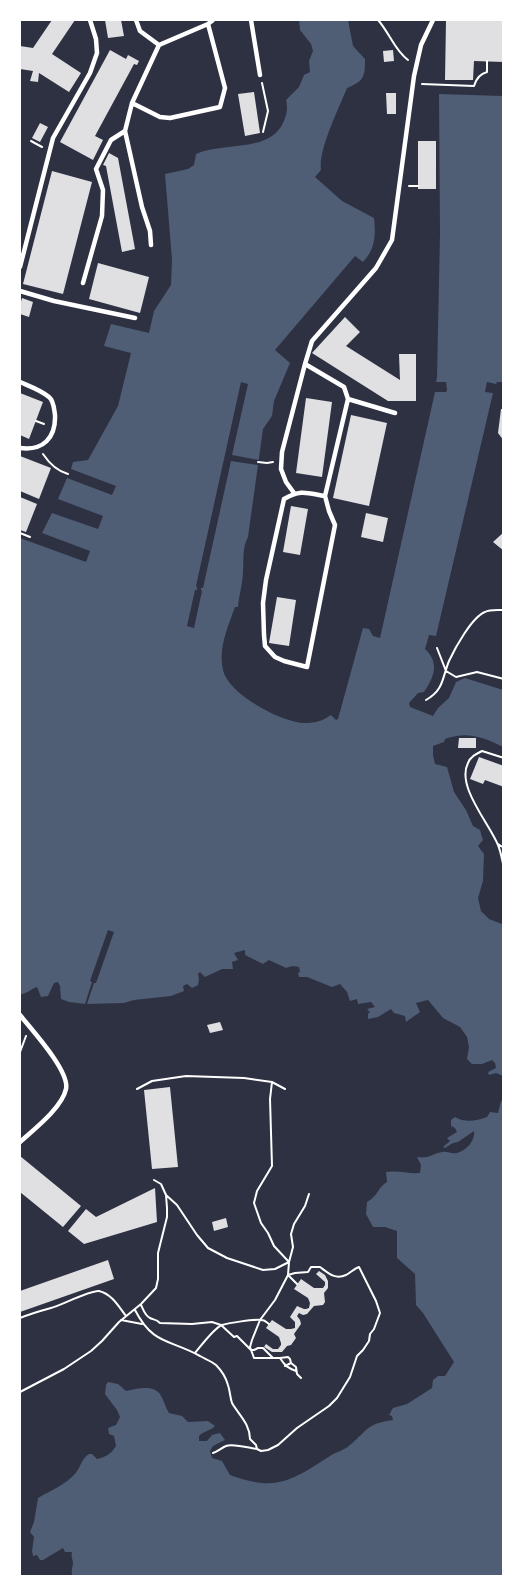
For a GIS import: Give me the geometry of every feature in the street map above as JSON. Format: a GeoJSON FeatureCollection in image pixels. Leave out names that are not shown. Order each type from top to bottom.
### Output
{"type":"FeatureCollection","features":[{"type":"Feature","properties":{"kind":"lane"},"geometry":{"type":"LineString","coordinates":[[20,267],[53,138],[90,73],[98,53],[90,20]]}},
{"type":"Feature","properties":{"kind":"lane"},"geometry":{"type":"LineString","coordinates":[[136,20],[140,31],[159,45]]}},
{"type":"Feature","properties":{"kind":"lane"},"geometry":{"type":"LineString","coordinates":[[151,245],[150,231],[142,207],[125,131],[132,103],[159,45],[213,20]]}},
{"type":"Feature","properties":{"kind":"lane"},"geometry":{"type":"LineString","coordinates":[[251,20],[260,75]]}},
{"type":"Feature","properties":{"kind":"lane"},"geometry":{"type":"LineString","coordinates":[[294,493],[286,482],[281,469],[281,460],[305,364],[312,341],[376,268],[392,240],[413,84],[421,45],[433,20]]}},
{"type":"Feature","properties":{"kind":"lane"},"geometry":{"type":"LineString","coordinates":[[132,103],[160,117],[170,118],[220,107],[225,88],[208,24]]}},
{"type":"Feature","properties":{"kind":"lane"},"geometry":{"type":"LineString","coordinates":[[83,283],[102,216],[103,190],[96,169],[111,140],[125,131]]}},
{"type":"Feature","properties":{"kind":"lane"},"geometry":{"type":"LineString","coordinates":[[20,291],[54,301],[135,318]]}},
{"type":"Feature","properties":{"kind":"lane"},"geometry":{"type":"LineString","coordinates":[[305,364],[345,387],[348,399],[325,496],[335,525],[307,667],[275,657],[265,646],[263,603],[284,499],[298,492],[325,496]]}},
{"type":"Feature","properties":{"kind":"lane"},"geometry":{"type":"LineString","coordinates":[[20,382],[36,388],[51,398],[54,405],[55,428],[47,440],[38,446],[30,449],[20,448]]}},
{"type":"Feature","properties":{"kind":"lane"},"geometry":{"type":"LineString","coordinates":[[348,399],[394,413]]}},
{"type":"Feature","properties":{"kind":"lane"},"geometry":{"type":"LineString","coordinates":[[20,1015],[60,1068],[66,1082],[66,1091],[58,1105],[20,1142]]}},
{"type":"Feature","properties":{"kind":"path"},"geometry":{"type":"LineString","coordinates":[[378,20],[405,59],[417,64]]}},
{"type":"Feature","properties":{"kind":"path"},"geometry":{"type":"LineString","coordinates":[[413,84],[474,86],[480,74],[487,72],[487,61]]}},
{"type":"Feature","properties":{"kind":"path"},"geometry":{"type":"LineString","coordinates":[[260,75],[268,111],[263,132]]}},
{"type":"Feature","properties":{"kind":"path"},"geometry":{"type":"LineString","coordinates":[[36,421],[43,423]]}},
{"type":"Feature","properties":{"kind":"path"},"geometry":{"type":"LineString","coordinates":[[38,446],[54,467],[68,474]]}},
{"type":"Feature","properties":{"kind":"path"},"geometry":{"type":"LineString","coordinates":[[258,462],[281,460]]}},
{"type":"Feature","properties":{"kind":"path"},"geometry":{"type":"LineString","coordinates":[[20,533],[30,537]]}},
{"type":"Feature","properties":{"kind":"path"},"geometry":{"type":"LineString","coordinates":[[426,700],[435,695],[453,653],[475,619],[485,612],[504,610]]}},
{"type":"Feature","properties":{"kind":"path"},"geometry":{"type":"LineString","coordinates":[[437,648],[446,671],[456,677],[477,672],[504,679]]}},
{"type":"Feature","properties":{"kind":"path"},"geometry":{"type":"LineString","coordinates":[[504,758],[482,751],[473,756],[465,771],[466,786],[498,844],[504,868]]}},
{"type":"Feature","properties":{"kind":"path"},"geometry":{"type":"LineString","coordinates":[[498,844],[504,848]]}},
{"type":"Feature","properties":{"kind":"path"},"geometry":{"type":"LineString","coordinates":[[20,1052],[31,1028]]}},
{"type":"Feature","properties":{"kind":"path"},"geometry":{"type":"LineString","coordinates":[[137,1089],[152,1081],[186,1076],[244,1078],[272,1082],[285,1089]]}},
{"type":"Feature","properties":{"kind":"path"},"geometry":{"type":"LineString","coordinates":[[272,1082],[270,1099],[272,1166],[257,1191],[254,1203],[273,1246],[289,1262]]}},
{"type":"Feature","properties":{"kind":"path"},"geometry":{"type":"LineString","coordinates":[[21,1390],[64,1369],[91,1351],[156,1288],[158,1253],[167,1217],[166,1195],[161,1184],[154,1180]]}},
{"type":"Feature","properties":{"kind":"path"},"geometry":{"type":"LineString","coordinates":[[251,1350],[252,1340],[260,1320],[275,1300],[288,1275],[293,1247],[291,1234],[309,1194]]}},
{"type":"Feature","properties":{"kind":"path"},"geometry":{"type":"LineString","coordinates":[[166,1195],[177,1205],[208,1248],[227,1258],[263,1270],[275,1269],[289,1262]]}},
{"type":"Feature","properties":{"kind":"path"},"geometry":{"type":"LineString","coordinates":[[213,1453],[230,1444],[268,1450],[278,1445],[337,1398],[350,1377],[357,1356],[369,1341],[380,1313],[359,1267],[348,1274],[337,1277],[328,1274],[320,1267],[311,1267],[308,1272],[288,1275]]}},
{"type":"Feature","properties":{"kind":"path"},"geometry":{"type":"LineString","coordinates":[[288,1275],[297,1284]]}},
{"type":"Feature","properties":{"kind":"path"},"geometry":{"type":"LineString","coordinates":[[20,1318],[52,1308],[92,1291],[108,1294],[126,1316]]}},
{"type":"Feature","properties":{"kind":"path"},"geometry":{"type":"LineString","coordinates":[[141,1305],[149,1318],[160,1323],[212,1322],[221,1325],[234,1337],[237,1336],[251,1350],[254,1358],[288,1357],[301,1378]]}},
{"type":"Feature","properties":{"kind":"path"},"geometry":{"type":"LineString","coordinates":[[135,1310],[142,1324],[160,1339],[195,1353],[214,1364],[228,1384],[231,1401],[246,1422],[250,1439],[257,1449]]}},
{"type":"Feature","properties":{"kind":"path"},"geometry":{"type":"LineString","coordinates":[[121,1320],[142,1324]]}},
{"type":"Feature","properties":{"kind":"path"},"geometry":{"type":"LineString","coordinates":[[195,1353],[221,1325],[260,1320],[269,1324]]}},
{"type":"Feature","properties":{"kind":"path"},"geometry":{"type":"LineString","coordinates":[[251,1350],[263,1348],[273,1358]]}},
{"type":"Feature","properties":{"kind":"path"},"geometry":{"type":"LineString","coordinates":[[267,1358],[268,1354]]}},
{"type":"Feature","properties":{"kind":"path"},"geometry":{"type":"LineString","coordinates":[[280,1358],[285,1366],[296,1371]]}},
{"type":"Feature","properties":{"kind":"path"},"geometry":{"type":"LineString","coordinates":[[285,1366],[291,1363]]}},
{"type":"Feature","properties":{"kind":"water"},"geometry":{"type":"Polygon","coordinates":[[[299,20],[348,20],[353,46],[365,59],[362,78],[347,88],[334,117],[323,152],[321,170],[315,177],[342,201],[374,218],[375,236],[370,252],[363,262],[355,256],[275,350],[290,363],[274,401],[272,416],[263,429],[248,537],[244,549],[238,607],[235,607],[224,638],[223,670],[235,688],[257,706],[270,713],[295,722],[312,723],[331,715],[336,720],[363,628],[369,629],[373,636],[380,638],[435,392],[446,392],[447,390],[446,382],[436,382],[440,233],[439,94],[503,96],[503,382],[496,384],[487,382],[485,392],[493,393],[436,636],[429,635],[425,649],[433,660],[433,675],[424,692],[418,693],[409,703],[410,707],[433,716],[449,698],[456,682],[465,678],[503,690],[503,747],[482,738],[461,735],[445,739],[444,742],[433,746],[433,755],[435,764],[447,767],[454,792],[473,826],[480,830],[483,840],[478,846],[484,854],[483,881],[478,898],[481,911],[489,919],[502,924],[503,1076],[496,1073],[489,1075],[488,1072],[496,1068],[492,1060],[482,1064],[472,1064],[467,1059],[469,1047],[467,1037],[460,1027],[443,1018],[428,1000],[416,1003],[420,1012],[406,1022],[405,1016],[394,1013],[391,1009],[378,1017],[368,1019],[370,1012],[367,1009],[375,1007],[371,1002],[358,1004],[357,999],[350,1001],[347,992],[340,984],[332,987],[307,977],[299,977],[299,967],[286,968],[269,960],[263,964],[245,955],[245,950],[234,953],[238,960],[232,962],[233,969],[222,969],[205,977],[200,972],[198,985],[192,988],[187,984],[183,986],[184,991],[171,996],[124,1003],[85,1004],[61,999],[58,982],[54,983],[48,996],[41,997],[37,987],[20,993],[20,538],[86,562],[90,551],[42,533],[52,513],[98,529],[103,516],[58,499],[67,478],[112,495],[116,486],[71,469],[73,462],[88,460],[118,406],[131,353],[104,346],[111,324],[149,333],[154,311],[171,285],[172,260],[165,174],[188,169],[194,165],[196,154],[207,150],[256,143],[276,132],[285,117],[286,100],[299,87],[304,75],[310,72],[309,61],[313,51],[311,44],[300,30],[299,20]]]}},
{"type":"Feature","properties":{"kind":"water"},"geometry":{"type":"Polygon","coordinates":[[[501,1101],[504,1101],[503,1576],[73,1576],[72,1552],[65,1552],[63,1548],[43,1560],[40,1560],[37,1555],[33,1556],[34,1537],[30,1532],[38,1498],[71,1478],[89,1454],[97,1459],[106,1456],[116,1446],[114,1436],[109,1434],[108,1428],[116,1425],[120,1417],[105,1394],[108,1382],[118,1384],[126,1391],[153,1389],[160,1394],[169,1413],[182,1416],[188,1422],[208,1421],[215,1426],[199,1436],[199,1441],[207,1441],[212,1435],[220,1433],[225,1440],[213,1446],[210,1451],[212,1458],[222,1461],[230,1475],[260,1483],[272,1483],[304,1472],[348,1447],[373,1425],[393,1420],[389,1415],[393,1408],[407,1404],[432,1388],[433,1380],[438,1376],[445,1376],[454,1362],[416,1305],[415,1274],[397,1258],[397,1231],[385,1227],[373,1227],[366,1214],[367,1202],[387,1182],[386,1172],[420,1173],[421,1165],[417,1157],[428,1157],[444,1152],[457,1153],[464,1150],[472,1142],[474,1131],[458,1142],[443,1147],[450,1141],[447,1138],[457,1132],[451,1126],[451,1120],[455,1117],[467,1121],[475,1120],[487,1117],[490,1112],[498,1113],[501,1101]]]}},
{"type":"Feature","properties":{"kind":"pier"},"geometry":{"type":"Polygon","coordinates":[[[241,382],[248,384],[232,455],[259,460],[258,465],[231,461],[203,588],[201,588],[194,628],[187,626],[195,590],[197,590],[196,586],[241,382]]]}},
{"type":"Feature","properties":{"kind":"pier"},"geometry":{"type":"Polygon","coordinates":[[[108,930],[114,932],[96,983],[85,1004],[92,982],[90,981],[108,930]]]}},
{"type":"Feature","properties":{"kind":"building"},"geometry":{"type":"Polygon","coordinates":[[[52,20],[75,20],[52,54],[81,73],[69,92],[39,73],[38,82],[30,81],[33,71],[20,69],[20,46],[33,48],[52,20]]]}},
{"type":"Feature","properties":{"kind":"building"},"geometry":{"type":"Polygon","coordinates":[[[105,20],[121,20],[124,36],[108,38],[105,20]]]}},
{"type":"Feature","properties":{"kind":"building"},"geometry":{"type":"Polygon","coordinates":[[[446,20],[504,20],[504,62],[474,61],[473,80],[445,80],[446,20]]]}},
{"type":"Feature","properties":{"kind":"building"},"geometry":{"type":"Polygon","coordinates":[[[110,50],[126,59],[128,55],[139,61],[137,65],[134,64],[95,136],[103,140],[93,160],[60,142],[110,50]]]}},
{"type":"Feature","properties":{"kind":"building"},"geometry":{"type":"Polygon","coordinates":[[[393,50],[394,61],[384,62],[383,51],[393,50]]]}},
{"type":"Feature","properties":{"kind":"building"},"geometry":{"type":"Polygon","coordinates":[[[254,92],[260,133],[245,136],[238,94],[254,92]]]}},
{"type":"Feature","properties":{"kind":"building"},"geometry":{"type":"Polygon","coordinates":[[[386,93],[396,93],[396,114],[387,114],[386,93]]]}},
{"type":"Feature","properties":{"kind":"building"},"geometry":{"type":"Polygon","coordinates":[[[40,123],[48,127],[40,142],[32,138],[40,123]]]}},
{"type":"Feature","properties":{"kind":"building"},"geometry":{"type":"Polygon","coordinates":[[[418,141],[436,141],[436,189],[418,189],[418,141]]]}},
{"type":"Feature","properties":{"kind":"building"},"geometry":{"type":"Polygon","coordinates":[[[109,153],[118,158],[135,249],[122,252],[106,166],[103,165],[109,153]]]}},
{"type":"Feature","properties":{"kind":"building"},"geometry":{"type":"Polygon","coordinates":[[[52,171],[92,182],[63,294],[23,284],[52,171]]]}},
{"type":"Feature","properties":{"kind":"building"},"geometry":{"type":"Polygon","coordinates":[[[98,263],[149,277],[140,313],[89,299],[98,263]]]}},
{"type":"Feature","properties":{"kind":"building"},"geometry":{"type":"Polygon","coordinates":[[[22,298],[33,302],[29,317],[20,314],[22,298]]]}},
{"type":"Feature","properties":{"kind":"building"},"geometry":{"type":"Polygon","coordinates":[[[345,317],[360,332],[346,346],[400,380],[399,354],[416,354],[416,401],[388,401],[312,353],[345,317]]]}},
{"type":"Feature","properties":{"kind":"building"},"geometry":{"type":"Polygon","coordinates":[[[20,393],[43,402],[29,439],[20,435],[20,393]]]}},
{"type":"Feature","properties":{"kind":"building"},"geometry":{"type":"Polygon","coordinates":[[[306,398],[332,402],[322,477],[296,473],[306,398]]]}},
{"type":"Feature","properties":{"kind":"building"},"geometry":{"type":"Polygon","coordinates":[[[501,409],[504,409],[504,441],[498,433],[501,409]]]}},
{"type":"Feature","properties":{"kind":"building"},"geometry":{"type":"Polygon","coordinates":[[[351,415],[387,423],[369,506],[333,498],[351,415]]]}},
{"type":"Feature","properties":{"kind":"building"},"geometry":{"type":"Polygon","coordinates":[[[20,456],[51,468],[39,499],[20,491],[20,456]]]}},
{"type":"Feature","properties":{"kind":"building"},"geometry":{"type":"Polygon","coordinates":[[[20,497],[37,504],[26,532],[20,530],[20,497]]]}},
{"type":"Feature","properties":{"kind":"building"},"geometry":{"type":"Polygon","coordinates":[[[291,506],[308,509],[300,555],[283,552],[291,506]]]}},
{"type":"Feature","properties":{"kind":"building"},"geometry":{"type":"Polygon","coordinates":[[[366,513],[388,518],[383,542],[361,537],[366,513]]]}},
{"type":"Feature","properties":{"kind":"building"},"geometry":{"type":"Polygon","coordinates":[[[504,532],[504,551],[493,542],[504,532]]]}},
{"type":"Feature","properties":{"kind":"building"},"geometry":{"type":"Polygon","coordinates":[[[277,597],[296,600],[289,646],[269,643],[277,597]]]}},
{"type":"Feature","properties":{"kind":"building"},"geometry":{"type":"Polygon","coordinates":[[[459,738],[476,738],[476,748],[458,748],[459,738]]]}},
{"type":"Feature","properties":{"kind":"building"},"geometry":{"type":"Polygon","coordinates":[[[479,757],[504,766],[504,787],[485,780],[483,784],[470,779],[479,757]]]}},
{"type":"Feature","properties":{"kind":"building"},"geometry":{"type":"Polygon","coordinates":[[[220,1022],[223,1030],[210,1033],[207,1025],[220,1022]]]}},
{"type":"Feature","properties":{"kind":"building"},"geometry":{"type":"Polygon","coordinates":[[[170,1087],[178,1167],[152,1169],[144,1090],[170,1087]]]}},
{"type":"Feature","properties":{"kind":"building"},"geometry":{"type":"Polygon","coordinates":[[[20,1156],[81,1206],[63,1227],[20,1192],[20,1156]]]}},
{"type":"Feature","properties":{"kind":"building"},"geometry":{"type":"Polygon","coordinates":[[[155,1188],[157,1222],[84,1244],[68,1231],[86,1209],[96,1217],[155,1188]]]}},
{"type":"Feature","properties":{"kind":"building"},"geometry":{"type":"Polygon","coordinates":[[[226,1218],[228,1227],[214,1231],[212,1222],[226,1218]]]}},
{"type":"Feature","properties":{"kind":"building"},"geometry":{"type":"Polygon","coordinates":[[[108,1260],[114,1279],[20,1312],[20,1291],[108,1260]]]}},
{"type":"Feature","properties":{"kind":"building"},"geometry":{"type":"Polygon","coordinates":[[[319,1271],[328,1281],[323,1305],[314,1306],[307,1314],[299,1313],[297,1316],[301,1324],[294,1334],[296,1338],[282,1352],[272,1352],[264,1347],[266,1344],[273,1349],[278,1349],[281,1345],[279,1337],[266,1328],[272,1320],[286,1329],[295,1328],[295,1322],[290,1317],[297,1306],[306,1309],[309,1308],[310,1303],[308,1298],[294,1289],[301,1279],[314,1288],[323,1288],[325,1282],[316,1274],[319,1271]]]}}]}
